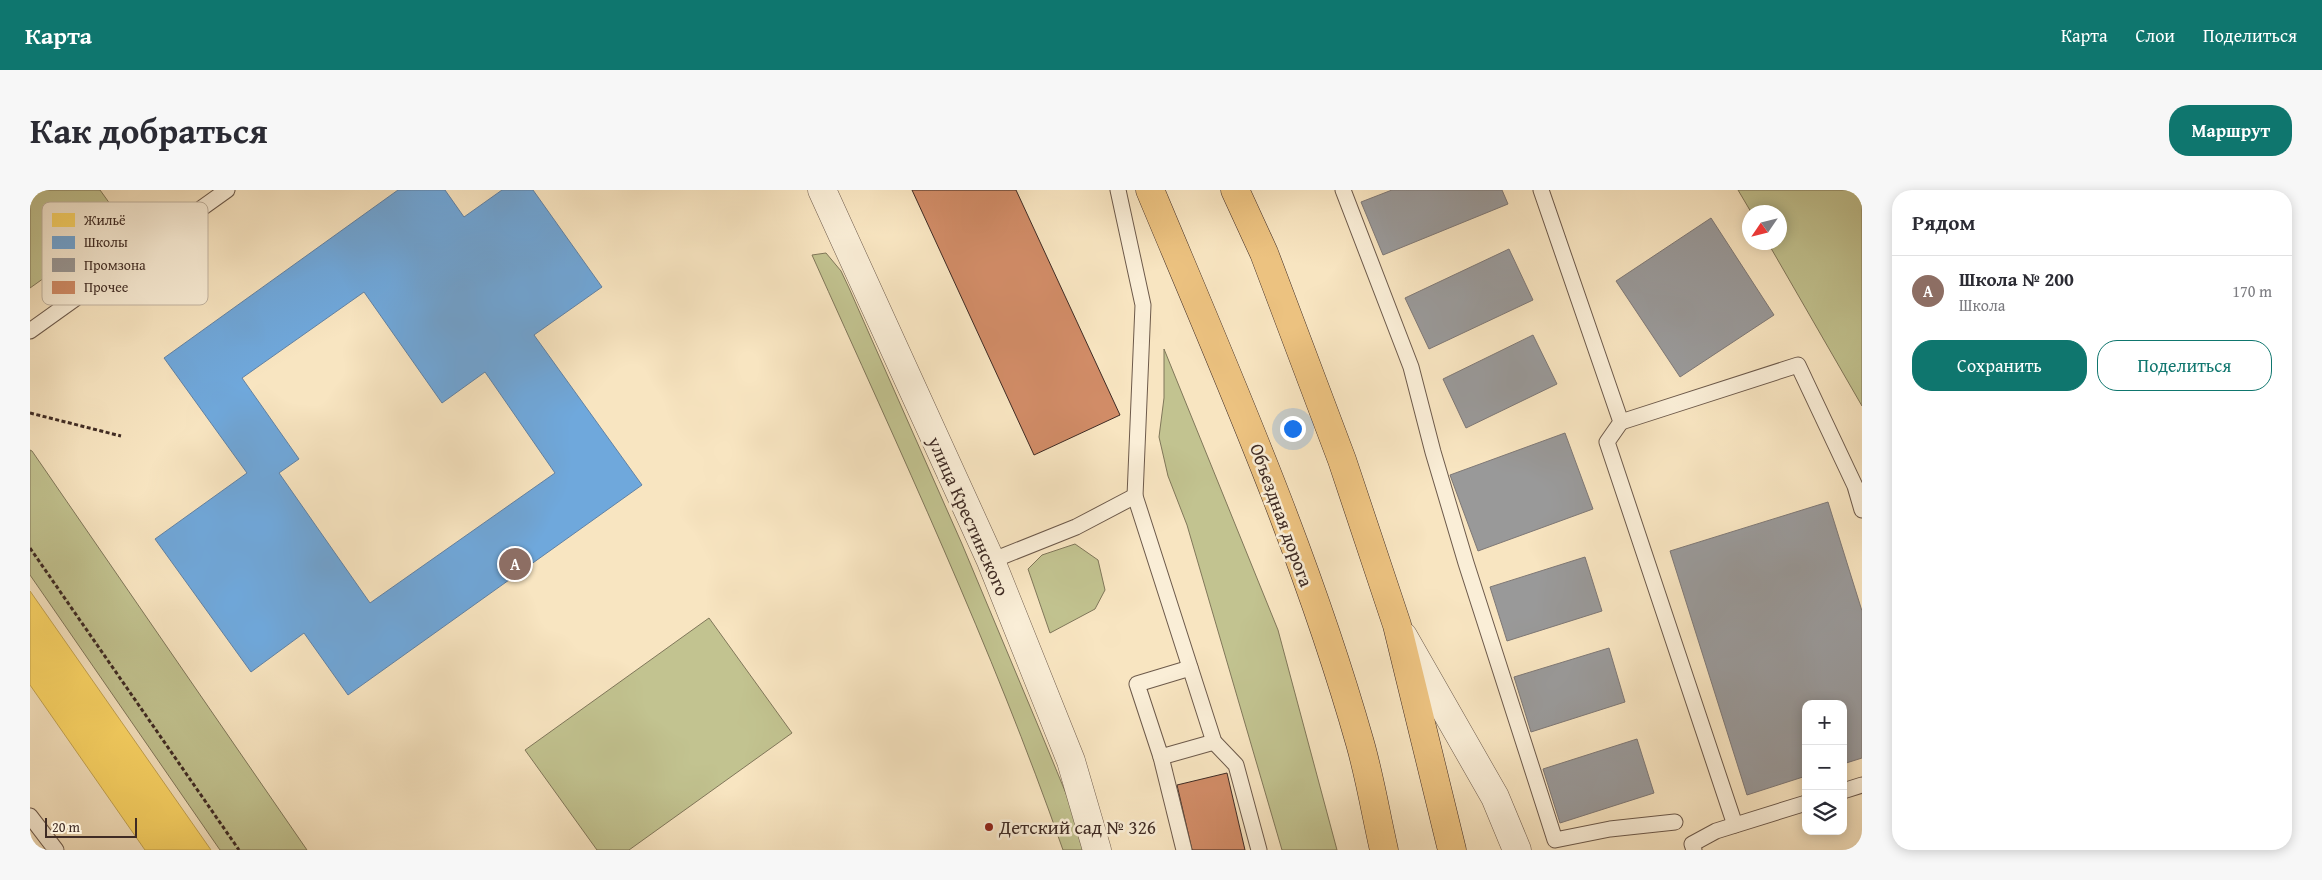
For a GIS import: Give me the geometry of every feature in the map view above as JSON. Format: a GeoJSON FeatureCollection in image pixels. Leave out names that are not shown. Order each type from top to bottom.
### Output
{"type":"FeatureCollection","features":[{"type":"Feature","properties":{"kind":"main road","name":"Объездная дорога"},"geometry":{"type":"LineString","coordinates":[[1150,190],[1276,494],[1338,669],[1361,745],[1384,850]]}},
{"type":"Feature","properties":{"kind":"main road"},"geometry":{"type":"LineString","coordinates":[[1235,190],[1264,253],[1342,460],[1397,625],[1452,850]]}},
{"type":"Feature","properties":{"kind":"street","name":"улица Крестинского"},"geometry":{"type":"LineString","coordinates":[[822,190],[991,561],[1072,761],[1096,850]]}},
{"type":"Feature","properties":{"kind":"street"},"geometry":{"type":"LineString","coordinates":[[1397,625],[1495,797],[1518,850]]}},
{"type":"Feature","properties":{"kind":"lane"},"geometry":{"type":"LineString","coordinates":[[208,203],[226,190]]}},
{"type":"Feature","properties":{"kind":"lane"},"geometry":{"type":"LineString","coordinates":[[1118,190],[1143,305],[1135,496],[1214,742],[1236,765],[1259,850]]}},
{"type":"Feature","properties":{"kind":"lane"},"geometry":{"type":"LineString","coordinates":[[1343,190],[1411,367],[1433,452],[1466,563],[1555,840],[1610,829],[1675,822]]}},
{"type":"Feature","properties":{"kind":"lane"},"geometry":{"type":"LineString","coordinates":[[1541,190],[1621,422]]}},
{"type":"Feature","properties":{"kind":"lane"},"geometry":{"type":"LineString","coordinates":[[30,331],[66,305]]}},
{"type":"Feature","properties":{"kind":"lane"},"geometry":{"type":"LineString","coordinates":[[1735,825],[1607,442],[1621,422],[1798,365],[1855,486],[1862,510]]}},
{"type":"Feature","properties":{"kind":"lane"},"geometry":{"type":"LineString","coordinates":[[991,561],[1076,528],[1135,496]]}},
{"type":"Feature","properties":{"kind":"lane"},"geometry":{"type":"LineString","coordinates":[[1184,850],[1160,757],[1137,684],[1190,668]]}},
{"type":"Feature","properties":{"kind":"lane"},"geometry":{"type":"LineString","coordinates":[[1160,757],[1214,742]]}},
{"type":"Feature","properties":{"kind":"lane"},"geometry":{"type":"LineString","coordinates":[[1846,790],[1862,785]]}},
{"type":"Feature","properties":{"kind":"lane"},"geometry":{"type":"LineString","coordinates":[[1694,850],[1692,844],[1716,831],[1802,804]]}},
{"type":"Feature","properties":{"kind":"lane"},"geometry":{"type":"LineString","coordinates":[[30,816],[56,850]]}},
{"type":"Feature","properties":{"kind":"path"},"geometry":{"type":"LineString","coordinates":[[30,413],[121,436]]}},
{"type":"Feature","properties":{"kind":"path"},"geometry":{"type":"LineString","coordinates":[[30,548],[239,850]]}},
{"type":"Feature","properties":{"kind":"green space"},"geometry":{"type":"Polygon","coordinates":[[[30,190],[100,190],[109,202],[42,202],[42,279],[30,288],[30,190]]]}},
{"type":"Feature","properties":{"kind":"green space"},"geometry":{"type":"Polygon","coordinates":[[[1738,190],[1862,190],[1862,406],[1772,250],[1787,250],[1787,205],[1747,205],[1738,190]]]}},
{"type":"Feature","properties":{"kind":"green space"},"geometry":{"type":"Polygon","coordinates":[[[826,253],[841,271],[849,288],[962,544],[1067,796],[1084,850],[1063,850],[976,624],[812,255],[826,253]]]}},
{"type":"Feature","properties":{"kind":"green space"},"geometry":{"type":"Polygon","coordinates":[[[1164,349],[1278,630],[1337,850],[1282,850],[1187,525],[1168,476],[1159,437],[1164,398],[1164,349]]]}},
{"type":"Feature","properties":{"kind":"green space"},"geometry":{"type":"Polygon","coordinates":[[[30,450],[307,850],[220,850],[30,575],[30,450]]]}},
{"type":"Feature","properties":{"kind":"green space"},"geometry":{"type":"Polygon","coordinates":[[[1075,544],[1098,560],[1105,590],[1095,609],[1050,633],[1028,569],[1042,555],[1075,544]]]}},
{"type":"Feature","properties":{"kind":"green space"},"geometry":{"type":"Polygon","coordinates":[[[709,618],[792,733],[629,850],[597,850],[525,750],[709,618]]]}},
{"type":"Feature","properties":{"kind":"building: Жильё"},"geometry":{"type":"Polygon","coordinates":[[[30,591],[211,850],[145,850],[30,685],[30,591]]]}},
{"type":"Feature","properties":{"kind":"building: Школы"},"geometry":{"type":"Polygon","coordinates":[[[398,190],[445,190],[464,217],[502,190],[533,190],[602,287],[534,335],[642,485],[348,695],[304,633],[251,672],[155,539],[247,473],[164,358],[398,190]],[[364,292],[242,378],[299,459],[279,473],[370,603],[555,473],[485,372],[442,403],[364,292]]]}},
{"type":"Feature","properties":{"kind":"building: Промзона"},"geometry":{"type":"Polygon","coordinates":[[[1392,190],[1502,190],[1508,204],[1383,255],[1361,202],[1392,190]]]}},
{"type":"Feature","properties":{"kind":"building: Промзона"},"geometry":{"type":"Polygon","coordinates":[[[1711,218],[1774,315],[1680,377],[1616,281],[1711,218]]]}},
{"type":"Feature","properties":{"kind":"building: Промзона"},"geometry":{"type":"Polygon","coordinates":[[[1509,249],[1533,300],[1429,349],[1405,298],[1509,249]]]}},
{"type":"Feature","properties":{"kind":"building: Промзона"},"geometry":{"type":"Polygon","coordinates":[[[1533,335],[1557,384],[1466,428],[1443,379],[1533,335]]]}},
{"type":"Feature","properties":{"kind":"building: Промзона"},"geometry":{"type":"Polygon","coordinates":[[[1565,433],[1593,509],[1478,551],[1450,475],[1565,433]]]}},
{"type":"Feature","properties":{"kind":"building: Промзона"},"geometry":{"type":"Polygon","coordinates":[[[1828,502],[1862,611],[1862,758],[1847,763],[1847,700],[1802,700],[1802,777],[1747,795],[1670,551],[1828,502]]]}},
{"type":"Feature","properties":{"kind":"building: Промзона"},"geometry":{"type":"Polygon","coordinates":[[[1585,557],[1602,611],[1507,641],[1490,587],[1585,557]]]}},
{"type":"Feature","properties":{"kind":"building: Промзона"},"geometry":{"type":"Polygon","coordinates":[[[1609,648],[1625,702],[1531,732],[1514,677],[1609,648]]]}},
{"type":"Feature","properties":{"kind":"building: Промзона"},"geometry":{"type":"Polygon","coordinates":[[[1637,739],[1654,793],[1560,823],[1543,769],[1637,739]]]}},
{"type":"Feature","properties":{"kind":"building: Прочее"},"geometry":{"type":"Polygon","coordinates":[[[912,190],[1016,190],[1120,415],[1034,455],[912,190]]]}},
{"type":"Feature","properties":{"kind":"building: Прочее"},"geometry":{"type":"Polygon","coordinates":[[[1227,773],[1245,850],[1192,850],[1177,785],[1227,773]]]}},
{"type":"Feature","properties":{"kind":"place","name":"Школа № 200"},"geometry":{"type":"Point","coordinates":[515,564]}},
{"type":"Feature","properties":{"kind":"place","name":"Детский сад № 326"},"geometry":{"type":"Point","coordinates":[989,827]}}]}
